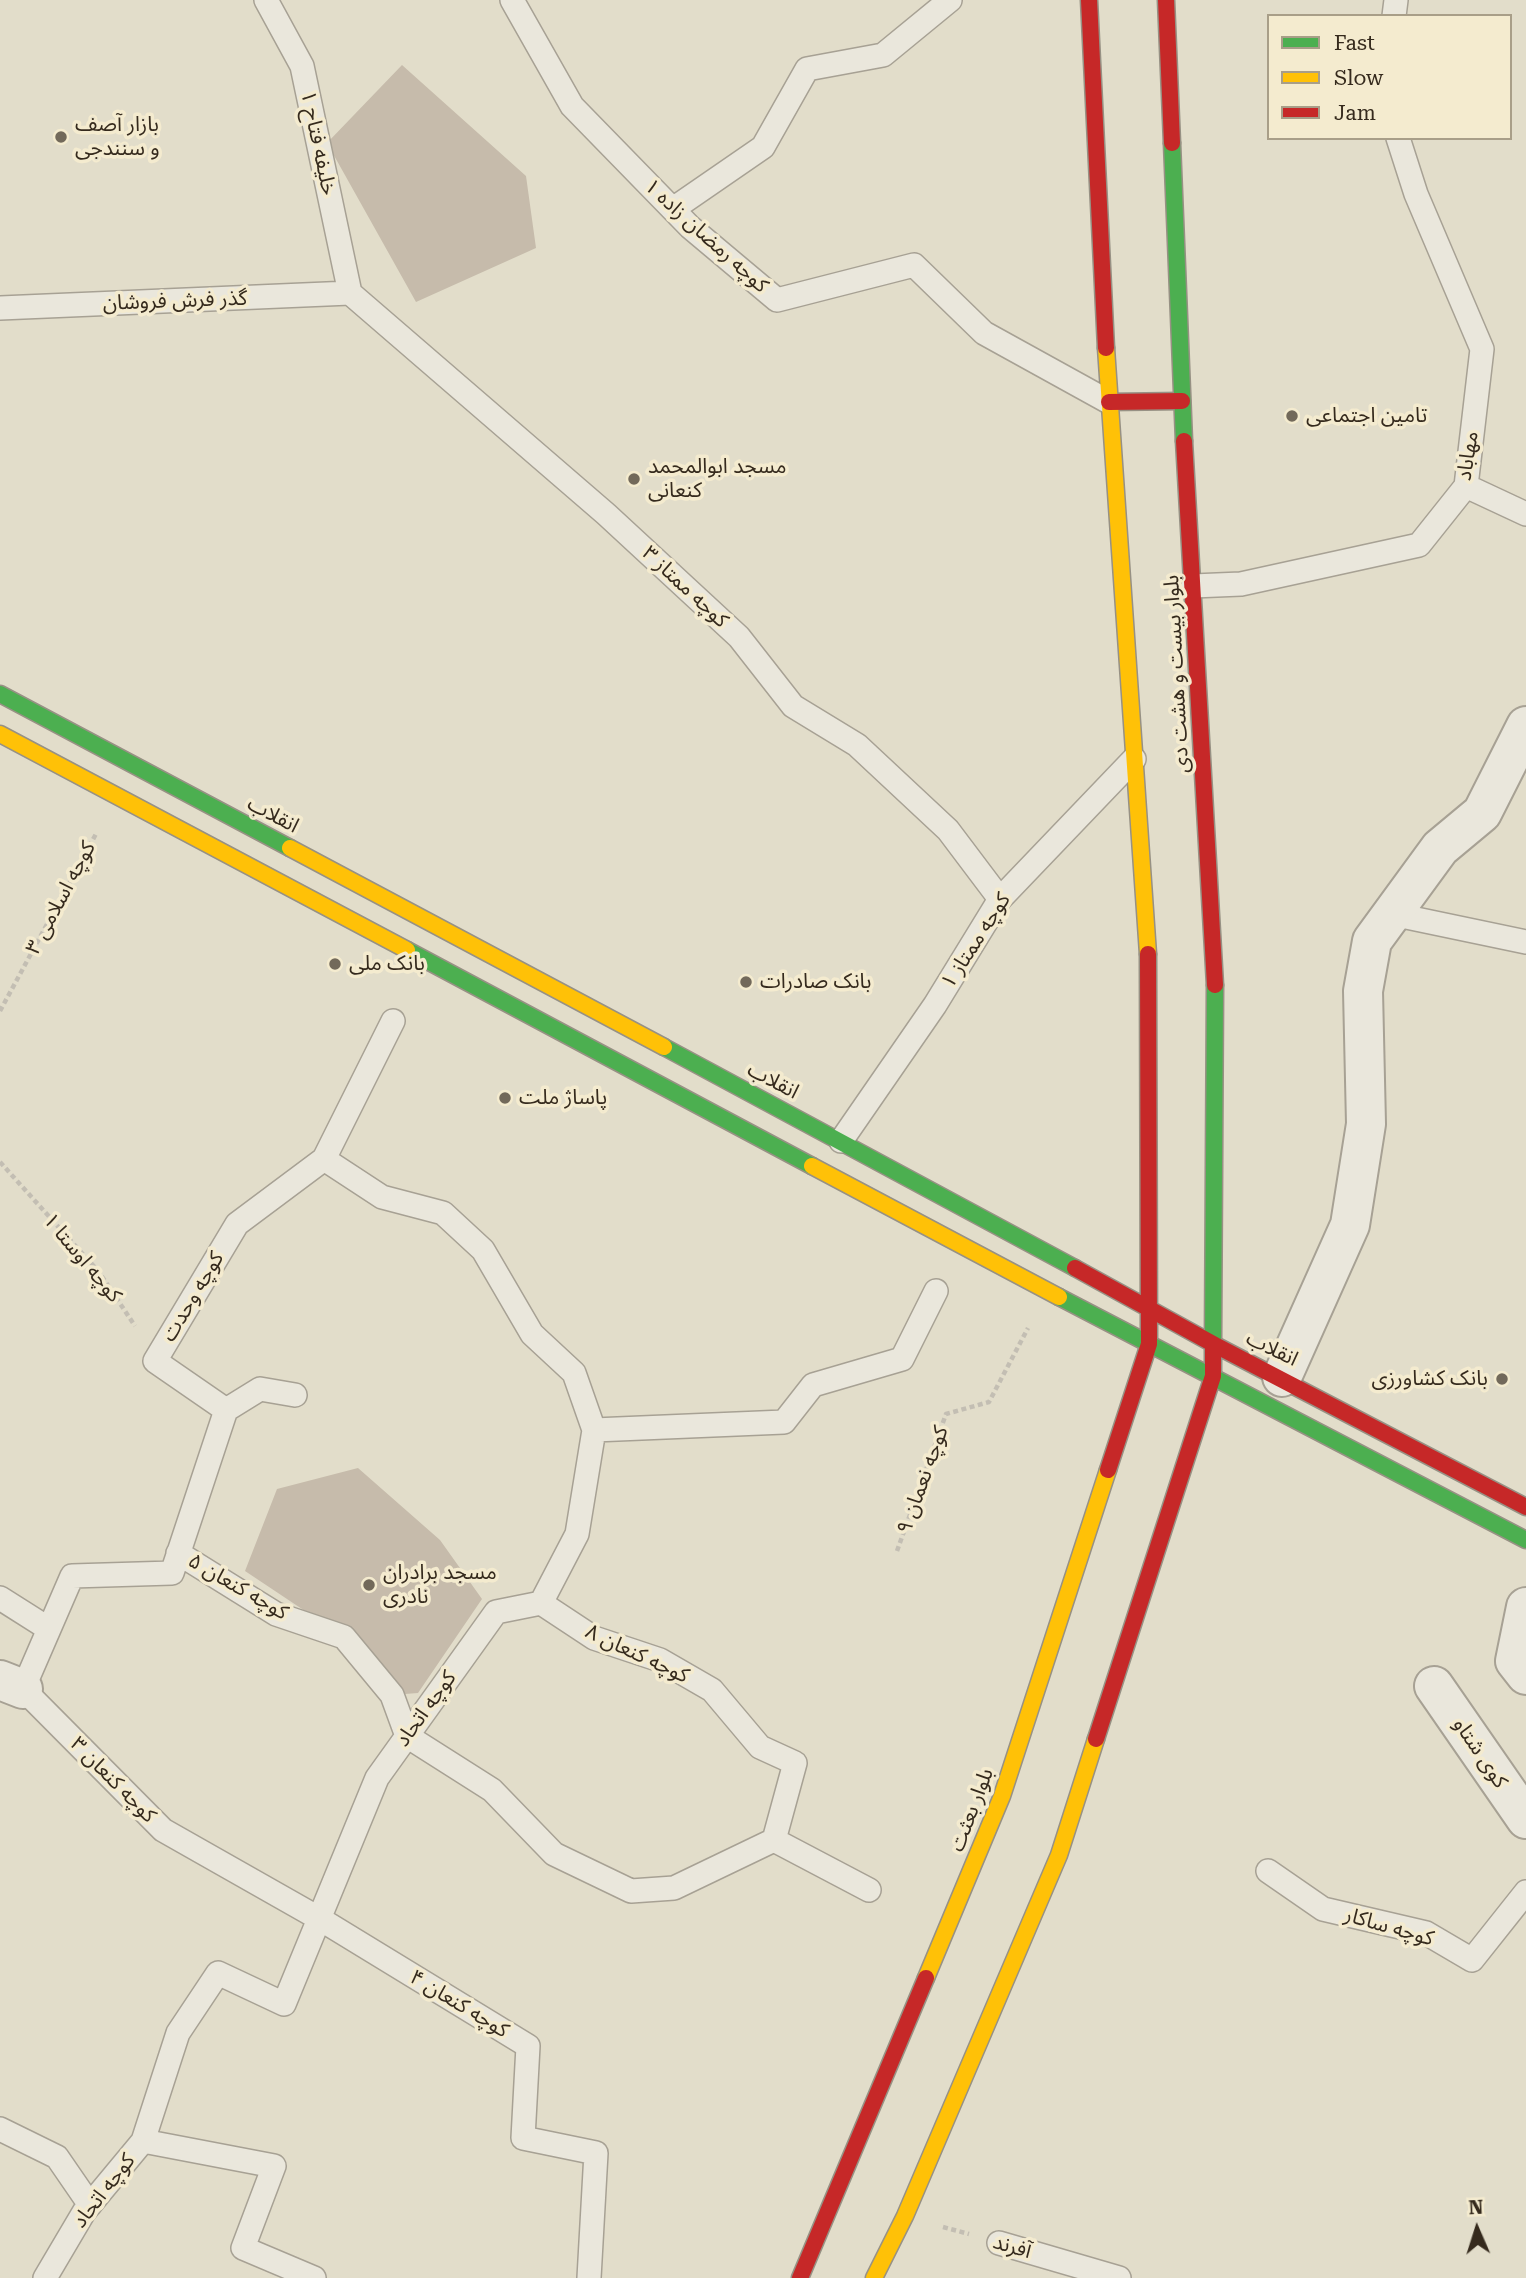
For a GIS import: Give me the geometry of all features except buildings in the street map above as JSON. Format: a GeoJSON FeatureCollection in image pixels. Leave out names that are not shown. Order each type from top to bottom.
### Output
{"type":"FeatureCollection","features":[{"type":"Feature","properties":{"kind":"main road"},"geometry":{"type":"LineString","coordinates":[[1089,0],[1109,402],[1149,965],[1149,1309]]}},
{"type":"Feature","properties":{"kind":"main road","name":"بلوار بیست و هشت دی"},"geometry":{"type":"LineString","coordinates":[[1166,0],[1182,401],[1215,959],[1213,1376]]}},
{"type":"Feature","properties":{"kind":"main road"},"geometry":{"type":"LineString","coordinates":[[1109,402],[1182,401]]}},
{"type":"Feature","properties":{"kind":"main road","name":"انقلاب"},"geometry":{"type":"LineString","coordinates":[[0,694],[841,1141],[1215,1345],[1282,1377],[1526,1507]]}},
{"type":"Feature","properties":{"kind":"main road"},"geometry":{"type":"LineString","coordinates":[[0,734],[1149,1344],[1526,1539]]}},
{"type":"Feature","properties":{"kind":"main road","name":"بلوار بعثت"},"geometry":{"type":"LineString","coordinates":[[800,2278],[1002,1796],[1149,1344],[1149,1309]]}},
{"type":"Feature","properties":{"kind":"main road"},"geometry":{"type":"LineString","coordinates":[[874,2278],[905,2216],[1059,1855],[1213,1376]]}},
{"type":"Feature","properties":{"kind":"street"},"geometry":{"type":"LineString","coordinates":[[1282,1377],[1350,1225],[1366,1124],[1363,991],[1372,941],[1440,848],[1482,813],[1526,726]]}},
{"type":"Feature","properties":{"kind":"street"},"geometry":{"type":"LineString","coordinates":[[1526,1607],[1515,1661],[1526,1675]]}},
{"type":"Feature","properties":{"kind":"street","name":"کوی شتاو"},"geometry":{"type":"LineString","coordinates":[[1434,1686],[1526,1819]]}},
{"type":"Feature","properties":{"kind":"lane","name":"خلیفه فتاح ۱"},"geometry":{"type":"LineString","coordinates":[[267,0],[302,66],[350,293]]}},
{"type":"Feature","properties":{"kind":"lane","name":"کوچه رمضان زاده ۱"},"geometry":{"type":"LineString","coordinates":[[512,0],[572,106],[673,209],[777,300],[914,265],[984,333],[1109,402]]}},
{"type":"Feature","properties":{"kind":"lane"},"geometry":{"type":"LineString","coordinates":[[673,209],[762,146],[807,69],[883,55],[950,0]]}},
{"type":"Feature","properties":{"kind":"lane","name":"مهاباد"},"geometry":{"type":"LineString","coordinates":[[1193,586],[1241,584],[1419,545],[1466,486],[1482,349],[1416,194],[1399,140]]}},
{"type":"Feature","properties":{"kind":"lane","name":"گذر فرش فروشان"},"geometry":{"type":"LineString","coordinates":[[0,308],[350,293]]}},
{"type":"Feature","properties":{"kind":"lane","name":"کوچه ممتاز ۳"},"geometry":{"type":"LineString","coordinates":[[350,293],[606,513],[739,636],[793,706],[867,754],[948,830],[1000,899]]}},
{"type":"Feature","properties":{"kind":"lane"},"geometry":{"type":"LineString","coordinates":[[1466,486],[1526,514]]}},
{"type":"Feature","properties":{"kind":"lane","name":"کوچه ممتاز ۱"},"geometry":{"type":"LineString","coordinates":[[841,1141],[935,1005],[1000,899],[1134,759]]}},
{"type":"Feature","properties":{"kind":"lane"},"geometry":{"type":"LineString","coordinates":[[1392,914],[1526,942]]}},
{"type":"Feature","properties":{"kind":"lane","name":"کوچه وحدت"},"geometry":{"type":"LineString","coordinates":[[226,1410],[155,1361],[237,1223],[324,1159],[393,1021]]}},
{"type":"Feature","properties":{"kind":"lane"},"geometry":{"type":"LineString","coordinates":[[324,1159],[382,1197],[443,1213],[483,1250],[533,1334],[574,1373],[594,1430],[577,1534],[541,1603]]}},
{"type":"Feature","properties":{"kind":"lane"},"geometry":{"type":"LineString","coordinates":[[594,1430],[784,1422],[813,1385],[902,1359],[936,1291]]}},
{"type":"Feature","properties":{"kind":"lane"},"geometry":{"type":"LineString","coordinates":[[178,1553],[226,1410],[260,1389],[295,1395]]}},
{"type":"Feature","properties":{"kind":"lane","name":"کوچه کنعان ۳"},"geometry":{"type":"LineString","coordinates":[[178,1553],[172,1573],[72,1576],[49,1629],[12,1684],[163,1830],[320,1919]]}},
{"type":"Feature","properties":{"kind":"lane","name":"کوچه کنعان ۵"},"geometry":{"type":"LineString","coordinates":[[178,1553],[276,1614],[344,1637],[392,1695],[407,1736]]}},
{"type":"Feature","properties":{"kind":"lane"},"geometry":{"type":"LineString","coordinates":[[0,1598],[49,1629]]}},
{"type":"Feature","properties":{"kind":"lane","name":"کوچه اتحاد"},"geometry":{"type":"LineString","coordinates":[[46,2278],[90,2205],[143,2141],[178,2034],[218,1973],[284,2004],[377,1778],[496,1612],[541,1603]]}},
{"type":"Feature","properties":{"kind":"lane","name":"کوچه کنعان ۸"},"geometry":{"type":"LineString","coordinates":[[541,1603],[594,1638],[660,1660],[712,1690],[760,1746],[795,1763],[774,1840]]}},
{"type":"Feature","properties":{"kind":"lane"},"geometry":{"type":"LineString","coordinates":[[407,1736],[492,1790],[554,1854],[631,1891],[674,1888],[774,1840],[869,1891]]}},
{"type":"Feature","properties":{"kind":"lane","name":"کوچه ساکار"},"geometry":{"type":"LineString","coordinates":[[1268,1871],[1323,1909],[1426,1933],[1472,1960],[1526,1892]]}},
{"type":"Feature","properties":{"kind":"lane","name":"کوچه کنعان ۴"},"geometry":{"type":"LineString","coordinates":[[320,1919],[528,2046],[523,2138],[596,2153],[589,2278]]}},
{"type":"Feature","properties":{"kind":"lane"},"geometry":{"type":"LineString","coordinates":[[0,2129],[57,2157],[90,2205]]}},
{"type":"Feature","properties":{"kind":"lane"},"geometry":{"type":"LineString","coordinates":[[143,2141],[274,2166],[243,2248],[314,2278]]}},
{"type":"Feature","properties":{"kind":"lane","name":"آفرند"},"geometry":{"type":"LineString","coordinates":[[999,2243],[1119,2278]]}},
{"type":"Feature","properties":{"kind":"path","name":"کوچه اسلامی ۳"},"geometry":{"type":"LineString","coordinates":[[0,1011],[103,822]]}},
{"type":"Feature","properties":{"kind":"path","name":"کوچه اوستا ۱"},"geometry":{"type":"LineString","coordinates":[[0,1162],[99,1272],[155,1361]]}},
{"type":"Feature","properties":{"kind":"path","name":"کوچه نعمان ۹"},"geometry":{"type":"LineString","coordinates":[[897,1551],[946,1414],[989,1402],[1030,1324]]}},
{"type":"Feature","properties":{"kind":"path","name":"آفرند"},"geometry":{"type":"LineString","coordinates":[[905,2216],[999,2243]]}},
{"type":"Feature","properties":{"kind":"traffic: fast"},"geometry":{"type":"LineString","coordinates":[[1172,143],[1184,441]]}},
{"type":"Feature","properties":{"kind":"traffic: fast"},"geometry":{"type":"LineString","coordinates":[[0,694],[290,848]]}},
{"type":"Feature","properties":{"kind":"traffic: fast"},"geometry":{"type":"LineString","coordinates":[[407,950],[812,1166]]}},
{"type":"Feature","properties":{"kind":"traffic: fast"},"geometry":{"type":"LineString","coordinates":[[1213,1345],[1215,985]]}},
{"type":"Feature","properties":{"kind":"traffic: fast"},"geometry":{"type":"LineString","coordinates":[[664,1047],[1075,1268]]}},
{"type":"Feature","properties":{"kind":"traffic: fast"},"geometry":{"type":"LineString","coordinates":[[1059,1297],[1526,1540]]}},
{"type":"Feature","properties":{"kind":"traffic: slow"},"geometry":{"type":"LineString","coordinates":[[1106,348],[1148,954]]}},
{"type":"Feature","properties":{"kind":"traffic: slow"},"geometry":{"type":"LineString","coordinates":[[0,734],[407,950]]}},
{"type":"Feature","properties":{"kind":"traffic: slow"},"geometry":{"type":"LineString","coordinates":[[290,848],[664,1047]]}},
{"type":"Feature","properties":{"kind":"traffic: slow"},"geometry":{"type":"LineString","coordinates":[[812,1166],[1059,1297]]}},
{"type":"Feature","properties":{"kind":"traffic: slow"},"geometry":{"type":"LineString","coordinates":[[926,1978],[1002,1796],[1108,1470]]}},
{"type":"Feature","properties":{"kind":"traffic: slow"},"geometry":{"type":"LineString","coordinates":[[874,2278],[905,2216],[1059,1855],[1096,1739]]}},
{"type":"Feature","properties":{"kind":"traffic: jam"},"geometry":{"type":"LineString","coordinates":[[1089,0],[1106,348]]}},
{"type":"Feature","properties":{"kind":"traffic: jam"},"geometry":{"type":"LineString","coordinates":[[1166,0],[1172,143]]}},
{"type":"Feature","properties":{"kind":"traffic: jam"},"geometry":{"type":"LineString","coordinates":[[1109,402],[1182,401]]}},
{"type":"Feature","properties":{"kind":"traffic: jam"},"geometry":{"type":"LineString","coordinates":[[1184,441],[1215,985]]}},
{"type":"Feature","properties":{"kind":"traffic: jam"},"geometry":{"type":"LineString","coordinates":[[1108,1470],[1149,1344],[1148,954]]}},
{"type":"Feature","properties":{"kind":"traffic: jam"},"geometry":{"type":"LineString","coordinates":[[1075,1268],[1215,1345],[1526,1507]]}},
{"type":"Feature","properties":{"kind":"traffic: jam"},"geometry":{"type":"LineString","coordinates":[[1096,1739],[1213,1376],[1213,1345]]}},
{"type":"Feature","properties":{"kind":"traffic: jam"},"geometry":{"type":"LineString","coordinates":[[800,2278],[926,1978]]}},
{"type":"Feature","properties":{"kind":"place","name":"بازار آصف و سنندجی"},"geometry":{"type":"Point","coordinates":[61,137]}},
{"type":"Feature","properties":{"kind":"place","name":"تامین اجتماعی"},"geometry":{"type":"Point","coordinates":[1292,416]}},
{"type":"Feature","properties":{"kind":"place","name":"مسجد ابوالمحمد کنعانی"},"geometry":{"type":"Point","coordinates":[634,479]}},
{"type":"Feature","properties":{"kind":"place","name":"بانک ملی"},"geometry":{"type":"Point","coordinates":[335,964]}},
{"type":"Feature","properties":{"kind":"place","name":"بانک صادرات"},"geometry":{"type":"Point","coordinates":[746,982]}},
{"type":"Feature","properties":{"kind":"place","name":"پاساژ ملت"},"geometry":{"type":"Point","coordinates":[505,1098]}},
{"type":"Feature","properties":{"kind":"place","name":"بانک کشاورزی"},"geometry":{"type":"Point","coordinates":[1502,1379]}},
{"type":"Feature","properties":{"kind":"place","name":"مسجد برادران نادری"},"geometry":{"type":"Point","coordinates":[369,1585]}}]}
